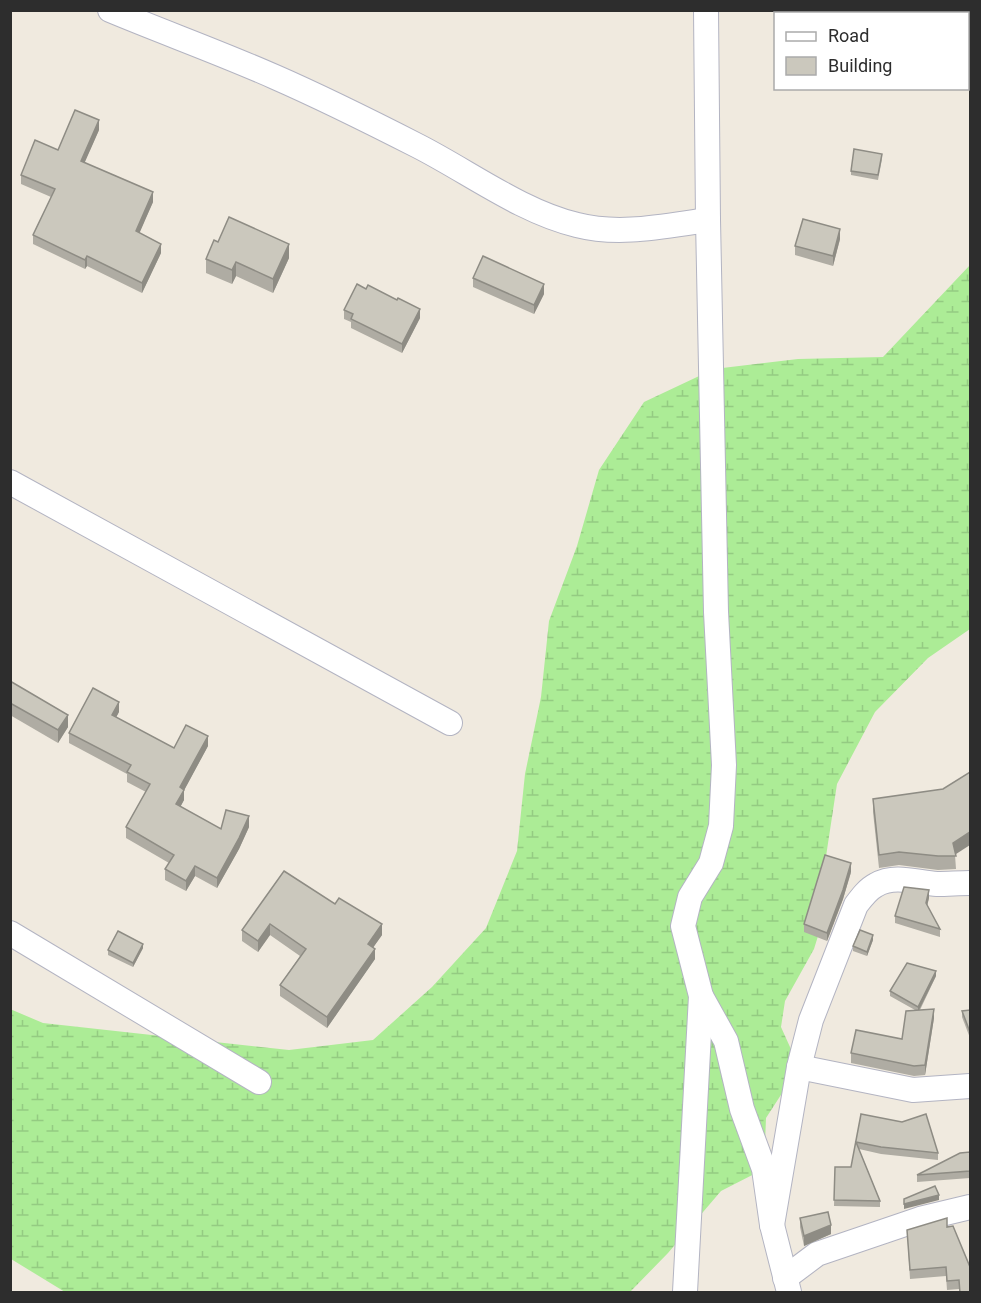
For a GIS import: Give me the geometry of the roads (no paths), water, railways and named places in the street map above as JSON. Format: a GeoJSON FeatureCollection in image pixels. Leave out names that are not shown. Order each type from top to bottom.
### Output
{"type":"FeatureCollection","features":[{"type":"Feature","properties":{"kind":"street"},"geometry":{"type":"LineString","coordinates":[[110,10],[274,76],[420,147],[497,191],[544,214],[575,225],[606,231],[708,220]]}},
{"type":"Feature","properties":{"kind":"street"},"geometry":{"type":"LineString","coordinates":[[706,10],[716,612],[724,765],[721,826],[711,863],[690,897],[683,926],[701,996],[726,1041],[742,1109],[764,1168],[772,1225],[787,1285]]}},
{"type":"Feature","properties":{"kind":"street"},"geometry":{"type":"LineString","coordinates":[[10,482],[450,723]]}},
{"type":"Feature","properties":{"kind":"street"},"geometry":{"type":"LineString","coordinates":[[772,1225],[799,1067],[811,1020],[856,905],[878,883],[894,880],[935,884],[970,883]]}},
{"type":"Feature","properties":{"kind":"street"},"geometry":{"type":"LineString","coordinates":[[10,933],[260,1082]]}},
{"type":"Feature","properties":{"kind":"street"},"geometry":{"type":"LineString","coordinates":[[685,1293],[701,996]]}},
{"type":"Feature","properties":{"kind":"street"},"geometry":{"type":"LineString","coordinates":[[799,1067],[913,1090],[970,1086]]}},
{"type":"Feature","properties":{"kind":"street"},"geometry":{"type":"LineString","coordinates":[[787,1285],[817,1254],[920,1219],[970,1207]]}}]}
